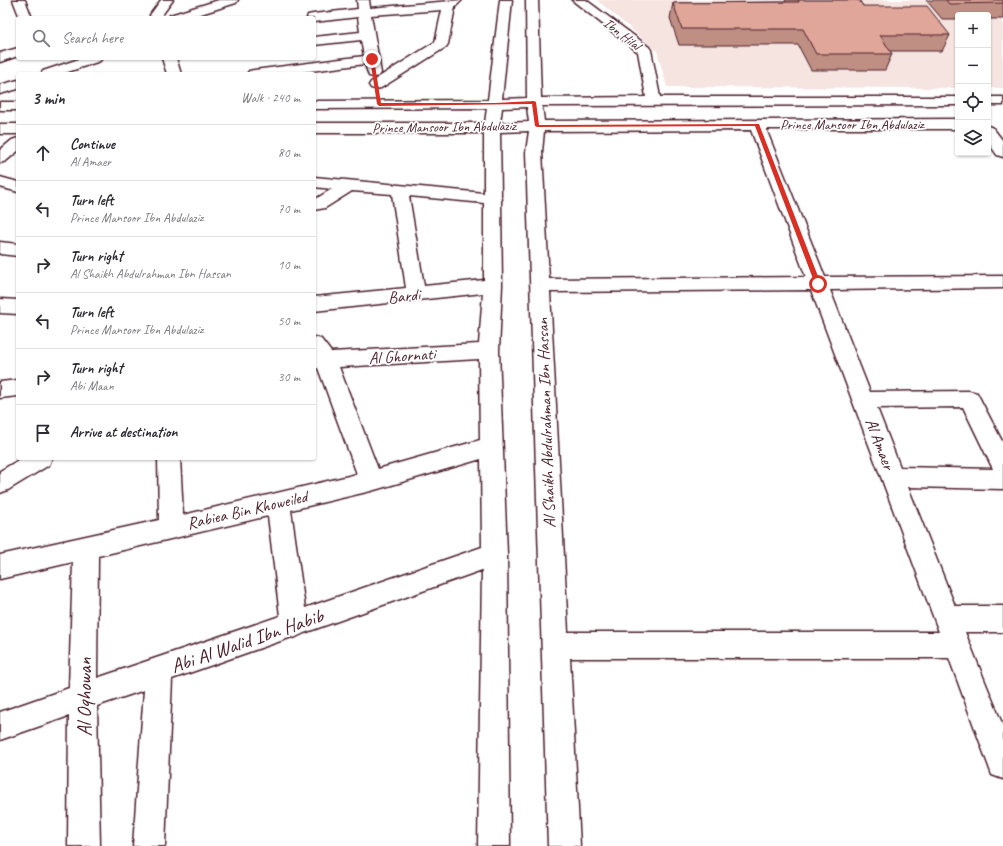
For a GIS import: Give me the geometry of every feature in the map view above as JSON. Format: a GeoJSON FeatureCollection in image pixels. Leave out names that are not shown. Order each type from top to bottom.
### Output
{"type":"FeatureCollection","features":[{"type":"Feature","properties":{"kind":"street"},"geometry":{"type":"LineString","coordinates":[[20,0],[25,16]]}},
{"type":"Feature","properties":{"kind":"street"},"geometry":{"type":"LineString","coordinates":[[156,16],[166,0]]}},
{"type":"Feature","properties":{"kind":"street"},"geometry":{"type":"LineString","coordinates":[[181,16],[232,0]]}},
{"type":"Feature","properties":{"kind":"street"},"geometry":{"type":"LineString","coordinates":[[494,846],[495,554],[489,351],[493,285],[494,198],[492,128],[506,0]]}},
{"type":"Feature","properties":{"kind":"street","name":"Al Shaikh Abdulrahman Ibn Hassan"},"geometry":{"type":"LineString","coordinates":[[532,0],[534,102],[537,126],[534,152],[564,846]]}},
{"type":"Feature","properties":{"kind":"street","name":"Ibn Hilal"},"geometry":{"type":"LineString","coordinates":[[578,0],[644,50],[654,102]]}},
{"type":"Feature","properties":{"kind":"street"},"geometry":{"type":"LineString","coordinates":[[316,17],[364,6],[453,3],[441,44],[376,85]]}},
{"type":"Feature","properties":{"kind":"street"},"geometry":{"type":"LineString","coordinates":[[364,6],[367,35],[379,104]]}},
{"type":"Feature","properties":{"kind":"street"},"geometry":{"type":"LineString","coordinates":[[316,41],[367,35]]}},
{"type":"Feature","properties":{"kind":"street"},"geometry":{"type":"LineString","coordinates":[[0,58],[16,53]]}},
{"type":"Feature","properties":{"kind":"street"},"geometry":{"type":"LineString","coordinates":[[270,72],[372,59]]}},
{"type":"Feature","properties":{"kind":"street"},"geometry":{"type":"LineString","coordinates":[[54,72],[89,60]]}},
{"type":"Feature","properties":{"kind":"street"},"geometry":{"type":"LineString","coordinates":[[170,60],[173,72]]}},
{"type":"Feature","properties":{"kind":"street"},"geometry":{"type":"LineString","coordinates":[[0,90],[16,85]]}},
{"type":"Feature","properties":{"kind":"street","name":"Prince Mansoor Ibn Abdulaziz"},"geometry":{"type":"LineString","coordinates":[[316,105],[495,104],[534,102],[955,101]]}},
{"type":"Feature","properties":{"kind":"street"},"geometry":{"type":"LineString","coordinates":[[991,101],[1003,101]]}},
{"type":"Feature","properties":{"kind":"street"},"geometry":{"type":"LineString","coordinates":[[0,106],[16,106]]}},
{"type":"Feature","properties":{"kind":"street"},"geometry":{"type":"LineString","coordinates":[[991,123],[1003,123]]}},
{"type":"Feature","properties":{"kind":"street","name":"Prince Mansoor Ibn Abdulaziz"},"geometry":{"type":"LineString","coordinates":[[316,128],[955,124]]}},
{"type":"Feature","properties":{"kind":"street","name":"Al Amaer"},"geometry":{"type":"LineString","coordinates":[[757,125],[1003,764]]}},
{"type":"Feature","properties":{"kind":"street"},"geometry":{"type":"LineString","coordinates":[[0,129],[16,129]]}},
{"type":"Feature","properties":{"kind":"street"},"geometry":{"type":"LineString","coordinates":[[991,135],[1003,152]]}},
{"type":"Feature","properties":{"kind":"street"},"geometry":{"type":"LineString","coordinates":[[0,158],[16,145]]}},
{"type":"Feature","properties":{"kind":"street"},"geometry":{"type":"LineString","coordinates":[[0,182],[16,186]]}},
{"type":"Feature","properties":{"kind":"street"},"geometry":{"type":"LineString","coordinates":[[316,182],[400,191],[494,198]]}},
{"type":"Feature","properties":{"kind":"street"},"geometry":{"type":"LineString","coordinates":[[316,205],[320,204],[348,186]]}},
{"type":"Feature","properties":{"kind":"street"},"geometry":{"type":"LineString","coordinates":[[400,191],[416,294]]}},
{"type":"Feature","properties":{"kind":"street"},"geometry":{"type":"LineString","coordinates":[[0,248],[16,250]]}},
{"type":"Feature","properties":{"kind":"street"},"geometry":{"type":"LineString","coordinates":[[540,286],[1003,282]]}},
{"type":"Feature","properties":{"kind":"street","name":"Bardi"},"geometry":{"type":"LineString","coordinates":[[316,304],[493,285]]}},
{"type":"Feature","properties":{"kind":"street","name":"Al Ghornati"},"geometry":{"type":"LineString","coordinates":[[318,355],[489,351]]}},
{"type":"Feature","properties":{"kind":"street"},"geometry":{"type":"LineString","coordinates":[[318,355],[371,481]]}},
{"type":"Feature","properties":{"kind":"street"},"geometry":{"type":"LineString","coordinates":[[0,390],[16,388]]}},
{"type":"Feature","properties":{"kind":"street"},"geometry":{"type":"LineString","coordinates":[[863,400],[969,399],[1003,465]]}},
{"type":"Feature","properties":{"kind":"street","name":"Rabiea Bin Khoweiled"},"geometry":{"type":"LineString","coordinates":[[2,567],[371,481],[492,446]]}},
{"type":"Feature","properties":{"kind":"street"},"geometry":{"type":"LineString","coordinates":[[0,483],[38,460]]}},
{"type":"Feature","properties":{"kind":"street"},"geometry":{"type":"LineString","coordinates":[[169,460],[171,528]]}},
{"type":"Feature","properties":{"kind":"street"},"geometry":{"type":"LineString","coordinates":[[893,477],[1003,479]]}},
{"type":"Feature","properties":{"kind":"street"},"geometry":{"type":"LineString","coordinates":[[278,502],[294,625]]}},
{"type":"Feature","properties":{"kind":"street","name":"Al Oqhowan"},"geometry":{"type":"LineString","coordinates":[[84,846],[83,698],[86,548]]}},
{"type":"Feature","properties":{"kind":"street","name":"Abi Al Walid Ibn Habib"},"geometry":{"type":"LineString","coordinates":[[0,726],[495,554]]}},
{"type":"Feature","properties":{"kind":"street"},"geometry":{"type":"LineString","coordinates":[[947,619],[1003,619]]}},
{"type":"Feature","properties":{"kind":"street"},"geometry":{"type":"LineString","coordinates":[[555,645],[957,645]]}},
{"type":"Feature","properties":{"kind":"street"},"geometry":{"type":"LineString","coordinates":[[149,846],[159,671]]}},
{"type":"Feature","properties":{"kind":"shaded area"},"geometry":{"type":"Polygon","coordinates":[[[597,0],[1003,0],[1003,88],[991,88],[991,12],[955,12],[955,88],[667,87],[657,51],[597,0]]]}},
{"type":"Feature","properties":{"kind":"building"},"geometry":{"type":"Polygon","coordinates":[[[798,0],[859,0],[863,6],[927,6],[950,35],[880,35],[892,54],[816,54],[803,29],[682,29],[673,3],[799,2],[798,0]]]}},
{"type":"Feature","properties":{"kind":"building"},"geometry":{"type":"Polygon","coordinates":[[[946,0],[1003,0],[1003,3],[949,4],[946,0]]]}},
{"type":"Feature","properties":{"kind":"route"},"geometry":{"type":"LineString","coordinates":[[372,59],[379,104],[495,104],[534,102],[537,126],[757,125],[818,284]]}}]}
